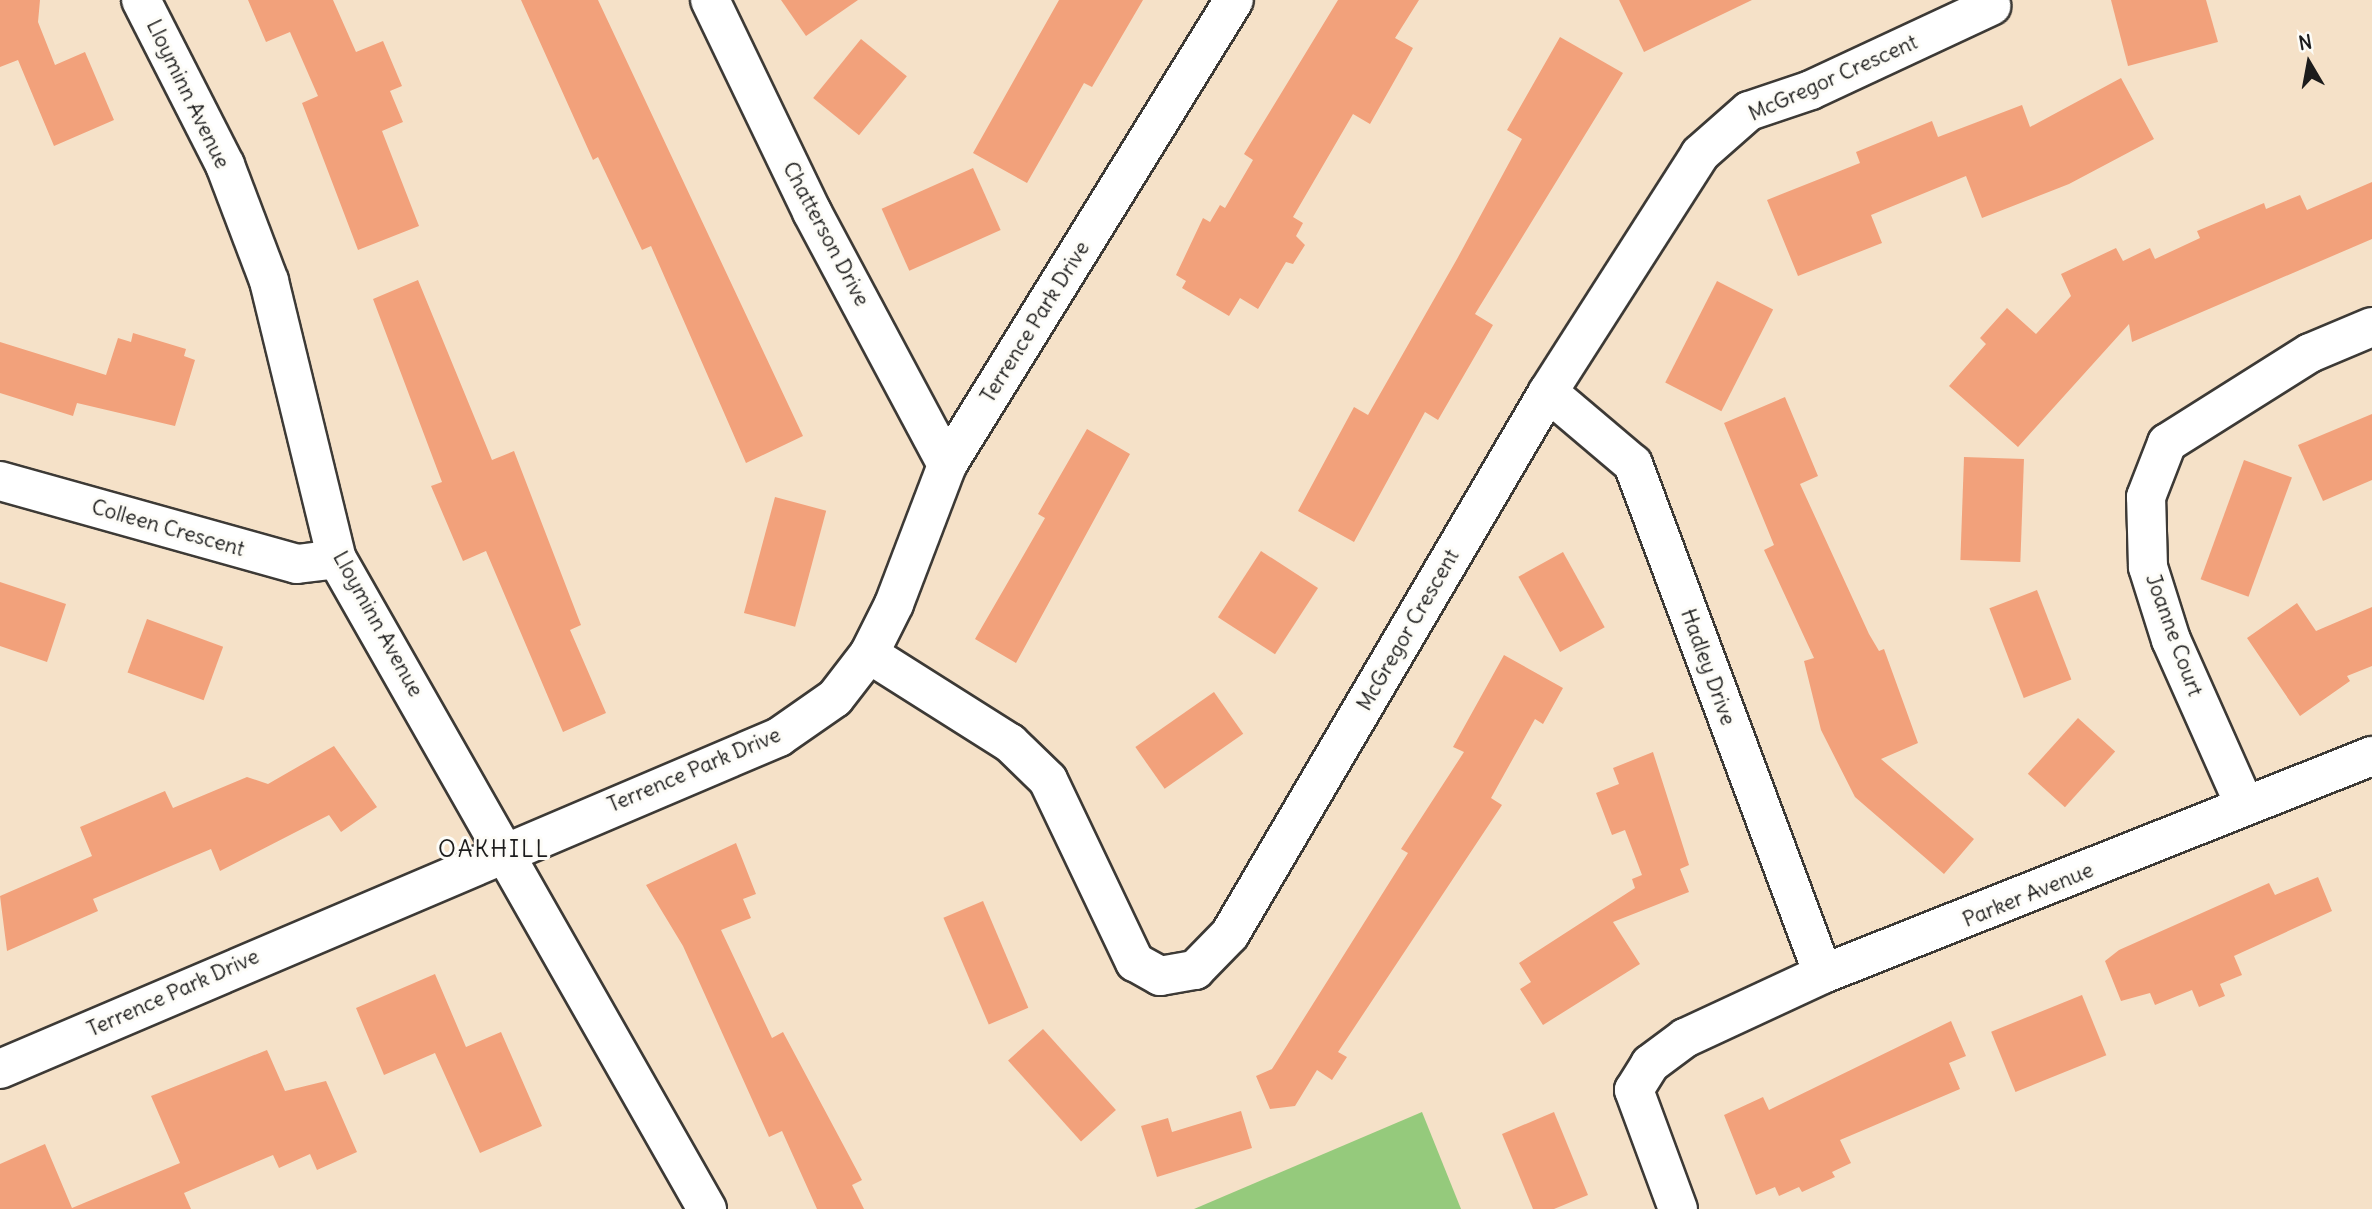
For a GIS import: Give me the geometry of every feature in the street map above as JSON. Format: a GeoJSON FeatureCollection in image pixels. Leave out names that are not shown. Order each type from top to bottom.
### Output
{"type":"FeatureCollection","features":[{"type":"Feature","properties":{"kind":"street","name":"Lloyminn Avenue"},"geometry":{"type":"LineString","coordinates":[[141,0],[225,165],[269,281],[337,559],[707,1209]]}},
{"type":"Feature","properties":{"kind":"street","name":"Chatterson Drive"},"geometry":{"type":"LineString","coordinates":[[710,0],[812,212],[947,465]]}},
{"type":"Feature","properties":{"kind":"street","name":"Terrence Park Drive"},"geometry":{"type":"LineString","coordinates":[[0,1069],[504,849],[779,737],[835,698],[869,654],[947,465],[1234,0]]}},
{"type":"Feature","properties":{"kind":"street","name":"McGregor Crescent"},"geometry":{"type":"LineString","coordinates":[[869,654],[1010,743],[1048,780],[1135,962],[1160,976],[1195,970],[1230,934],[1548,392],[1700,154],[1749,111],[1811,90],[1991,6]]}},
{"type":"Feature","properties":{"kind":"street","name":"Joanne Court"},"geometry":{"type":"LineString","coordinates":[[2245,806],[2168,628],[2148,567],[2146,497],[2167,443],[2310,353],[2372,327]]}},
{"type":"Feature","properties":{"kind":"street","name":"Hadley Drive"},"geometry":{"type":"LineString","coordinates":[[1548,392],[1633,464],[1823,974]]}},
{"type":"Feature","properties":{"kind":"street","name":"Colleen Crescent"},"geometry":{"type":"LineString","coordinates":[[0,481],[297,564],[337,559]]}},
{"type":"Feature","properties":{"kind":"street","name":"Parker Avenue"},"geometry":{"type":"LineString","coordinates":[[1678,1209],[1634,1090],[1650,1064],[1685,1038],[1823,974],[2372,756]]}},
{"type":"Feature","properties":{"kind":"green space"},"geometry":{"type":"Polygon","coordinates":[[[1422,1112],[1461,1209],[1194,1209],[1422,1112]]]}},
{"type":"Feature","properties":{"kind":"building"},"geometry":{"type":"Polygon","coordinates":[[[0,0],[40,0],[38,22],[55,65],[85,52],[114,120],[54,146],[18,60],[0,67],[0,0]]]}},
{"type":"Feature","properties":{"kind":"building"},"geometry":{"type":"Polygon","coordinates":[[[248,0],[333,0],[356,52],[383,41],[402,86],[390,91],[403,122],[382,131],[419,226],[358,250],[302,103],[318,96],[290,32],[266,42],[248,0]]]}},
{"type":"Feature","properties":{"kind":"building"},"geometry":{"type":"Polygon","coordinates":[[[521,0],[598,0],[803,436],[746,463],[651,246],[642,250],[598,157],[593,160],[521,0]]]}},
{"type":"Feature","properties":{"kind":"building"},"geometry":{"type":"Polygon","coordinates":[[[781,0],[858,0],[806,36],[781,0]]]}},
{"type":"Feature","properties":{"kind":"building"},"geometry":{"type":"Polygon","coordinates":[[[1059,0],[1143,0],[1092,87],[1084,83],[1027,183],[973,153],[1059,0]]]}},
{"type":"Feature","properties":{"kind":"building"},"geometry":{"type":"Polygon","coordinates":[[[1338,0],[1419,0],[1395,38],[1413,48],[1370,124],[1353,114],[1293,217],[1303,223],[1296,236],[1305,245],[1293,264],[1286,262],[1258,309],[1240,298],[1229,316],[1182,288],[1186,281],[1176,275],[1203,218],[1210,222],[1220,205],[1225,208],[1253,160],[1244,154],[1338,0]]]}},
{"type":"Feature","properties":{"kind":"building"},"geometry":{"type":"Polygon","coordinates":[[[1619,0],[1752,0],[1644,52],[1619,0]]]}},
{"type":"Feature","properties":{"kind":"building"},"geometry":{"type":"Polygon","coordinates":[[[2111,0],[2206,0],[2218,42],[2128,66],[2111,0]]]}},
{"type":"Feature","properties":{"kind":"building"},"geometry":{"type":"Polygon","coordinates":[[[1560,37],[1623,73],[1475,314],[1493,325],[1438,420],[1425,412],[1354,542],[1298,511],[1354,407],[1368,415],[1457,259],[1522,139],[1507,130],[1560,37]]]}},
{"type":"Feature","properties":{"kind":"building"},"geometry":{"type":"Polygon","coordinates":[[[861,39],[907,76],[859,135],[813,98],[861,39]]]}},
{"type":"Feature","properties":{"kind":"building"},"geometry":{"type":"Polygon","coordinates":[[[2121,78],[2154,139],[2069,184],[1982,218],[1966,176],[1871,215],[1882,243],[1798,276],[1767,200],[1860,163],[1856,152],[1932,121],[1938,137],[2022,105],[2030,127],[2121,78]]]}},
{"type":"Feature","properties":{"kind":"building"},"geometry":{"type":"Polygon","coordinates":[[[973,168],[1001,230],[909,271],[882,209],[973,168]]]}},
{"type":"Feature","properties":{"kind":"building"},"geometry":{"type":"Polygon","coordinates":[[[2372,182],[2372,239],[2132,342],[2129,324],[2018,447],[1949,386],[1986,344],[1980,338],[2007,308],[2036,334],[2071,296],[2061,274],[2116,248],[2123,261],[2150,248],[2155,259],[2200,238],[2197,231],[2264,203],[2266,209],[2300,195],[2307,210],[2372,182]]]}},
{"type":"Feature","properties":{"kind":"building"},"geometry":{"type":"Polygon","coordinates":[[[418,280],[492,460],[514,451],[581,625],[570,630],[606,713],[563,732],[486,551],[463,561],[431,486],[442,482],[373,299],[418,280]]]}},
{"type":"Feature","properties":{"kind":"building"},"geometry":{"type":"Polygon","coordinates":[[[1717,281],[1773,310],[1721,411],[1665,383],[1717,281]]]}},
{"type":"Feature","properties":{"kind":"building"},"geometry":{"type":"Polygon","coordinates":[[[133,333],[186,349],[184,356],[195,360],[175,426],[77,403],[73,416],[0,393],[0,342],[106,375],[118,338],[131,342],[133,333]]]}},
{"type":"Feature","properties":{"kind":"building"},"geometry":{"type":"Polygon","coordinates":[[[1785,397],[1818,476],[1800,484],[1869,634],[1879,651],[1884,649],[1918,743],[1881,759],[1974,839],[1944,874],[1855,797],[1821,730],[1804,661],[1814,658],[1764,550],[1774,545],[1724,423],[1785,397]]]}},
{"type":"Feature","properties":{"kind":"building"},"geometry":{"type":"Polygon","coordinates":[[[2372,414],[2372,480],[2323,501],[2298,445],[2372,414]]]}},
{"type":"Feature","properties":{"kind":"building"},"geometry":{"type":"Polygon","coordinates":[[[1087,429],[1130,454],[1016,663],[975,639],[1045,518],[1038,514],[1087,429]]]}},
{"type":"Feature","properties":{"kind":"building"},"geometry":{"type":"Polygon","coordinates":[[[1964,457],[2024,459],[2020,562],[1960,560],[1964,457]]]}},
{"type":"Feature","properties":{"kind":"building"},"geometry":{"type":"Polygon","coordinates":[[[2244,460],[2292,477],[2248,597],[2201,579],[2244,460]]]}},
{"type":"Feature","properties":{"kind":"building"},"geometry":{"type":"Polygon","coordinates":[[[775,497],[826,511],[795,627],[744,613],[775,497]]]}},
{"type":"Feature","properties":{"kind":"building"},"geometry":{"type":"Polygon","coordinates":[[[1261,551],[1318,588],[1275,654],[1218,617],[1261,551]]]}},
{"type":"Feature","properties":{"kind":"building"},"geometry":{"type":"Polygon","coordinates":[[[1563,552],[1605,627],[1560,652],[1518,577],[1563,552]]]}},
{"type":"Feature","properties":{"kind":"building"},"geometry":{"type":"Polygon","coordinates":[[[0,582],[66,604],[47,662],[0,646],[0,582]]]}},
{"type":"Feature","properties":{"kind":"building"},"geometry":{"type":"Polygon","coordinates":[[[2037,590],[2071,680],[2024,698],[1989,608],[2037,590]]]}},
{"type":"Feature","properties":{"kind":"building"},"geometry":{"type":"Polygon","coordinates":[[[2297,603],[2316,631],[2372,607],[2372,666],[2347,676],[2350,681],[2300,716],[2247,638],[2297,603]]]}},
{"type":"Feature","properties":{"kind":"building"},"geometry":{"type":"Polygon","coordinates":[[[147,619],[223,647],[204,700],[128,673],[147,619]]]}},
{"type":"Feature","properties":{"kind":"building"},"geometry":{"type":"Polygon","coordinates":[[[1504,655],[1563,688],[1543,724],[1535,719],[1491,798],[1502,805],[1338,1052],[1347,1057],[1332,1080],[1317,1070],[1295,1106],[1270,1109],[1256,1076],[1272,1069],[1408,853],[1401,849],[1464,752],[1453,747],[1504,655]]]}},
{"type":"Feature","properties":{"kind":"building"},"geometry":{"type":"Polygon","coordinates":[[[1214,692],[1243,734],[1165,789],[1135,747],[1214,692]]]}},
{"type":"Feature","properties":{"kind":"building"},"geometry":{"type":"Polygon","coordinates":[[[2078,718],[2115,751],[2065,807],[2028,774],[2078,718]]]}},
{"type":"Feature","properties":{"kind":"building"},"geometry":{"type":"Polygon","coordinates":[[[334,746],[377,807],[341,832],[329,815],[220,871],[211,849],[93,899],[98,911],[7,951],[0,896],[92,856],[80,827],[165,791],[173,808],[247,777],[268,784],[334,746]]]}},
{"type":"Feature","properties":{"kind":"building"},"geometry":{"type":"Polygon","coordinates":[[[1653,752],[1689,865],[1680,869],[1689,892],[1613,922],[1640,964],[1543,1025],[1520,989],[1531,982],[1519,963],[1635,888],[1632,879],[1642,875],[1625,830],[1612,835],[1596,793],[1619,784],[1613,768],[1653,752]]]}},
{"type":"Feature","properties":{"kind":"building"},"geometry":{"type":"Polygon","coordinates":[[[736,843],[756,894],[743,899],[751,918],[721,930],[772,1038],[783,1032],[862,1180],[852,1185],[864,1209],[817,1209],[782,1131],[769,1137],[683,946],[646,885],[736,843]]]}},
{"type":"Feature","properties":{"kind":"building"},"geometry":{"type":"Polygon","coordinates":[[[2318,877],[2332,911],[2234,956],[2242,975],[2220,984],[2225,996],[2199,1007],[2192,990],[2155,1005],[2150,993],[2121,1001],[2105,961],[2119,950],[2269,883],[2275,895],[2318,877]]]}},
{"type":"Feature","properties":{"kind":"building"},"geometry":{"type":"Polygon","coordinates":[[[983,901],[1028,1008],[989,1025],[943,918],[983,901]]]}},
{"type":"Feature","properties":{"kind":"building"},"geometry":{"type":"Polygon","coordinates":[[[435,974],[466,1047],[501,1032],[542,1126],[480,1153],[435,1053],[384,1075],[356,1008],[435,974]]]}},
{"type":"Feature","properties":{"kind":"building"},"geometry":{"type":"Polygon","coordinates":[[[2082,995],[2106,1055],[2015,1092],[1991,1032],[2082,995]]]}},
{"type":"Feature","properties":{"kind":"building"},"geometry":{"type":"Polygon","coordinates":[[[1951,1021],[1966,1056],[1949,1063],[1960,1089],[1840,1140],[1851,1163],[1832,1172],[1835,1177],[1802,1192],[1799,1187],[1779,1196],[1775,1187],[1756,1195],[1724,1115],[1763,1097],[1769,1110],[1951,1021]]]}},
{"type":"Feature","properties":{"kind":"building"},"geometry":{"type":"Polygon","coordinates":[[[1043,1029],[1116,1110],[1081,1141],[1008,1060],[1043,1029]]]}},
{"type":"Feature","properties":{"kind":"building"},"geometry":{"type":"Polygon","coordinates":[[[267,1050],[285,1091],[326,1081],[357,1152],[317,1170],[310,1154],[279,1168],[273,1155],[184,1193],[191,1209],[0,1209],[0,1164],[45,1144],[72,1208],[180,1163],[151,1096],[267,1050]]]}},
{"type":"Feature","properties":{"kind":"building"},"geometry":{"type":"Polygon","coordinates":[[[1241,1111],[1252,1148],[1157,1177],[1141,1126],[1168,1118],[1172,1132],[1241,1111]]]}},
{"type":"Feature","properties":{"kind":"building"},"geometry":{"type":"Polygon","coordinates":[[[1554,1112],[1588,1195],[1554,1209],[1533,1209],[1502,1134],[1554,1112]]]}},
{"type":"Feature","properties":{"kind":"district","name":"OAKHILL"},"geometry":{"type":"Point","coordinates":[494,849]}}]}
